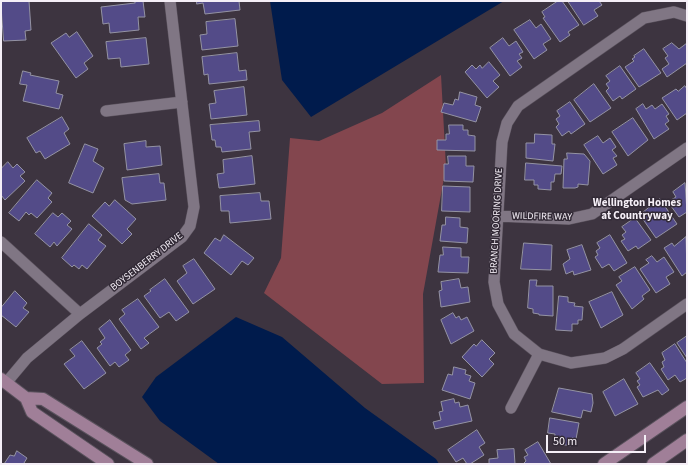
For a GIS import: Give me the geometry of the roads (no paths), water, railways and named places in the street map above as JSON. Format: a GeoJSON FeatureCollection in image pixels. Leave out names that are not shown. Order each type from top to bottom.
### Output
{"type":"FeatureCollection","features":[{"type":"Feature","properties":{"kind":"street","name":"BOYSENBERRY DRIVE"},"geometry":{"type":"LineString","coordinates":[[4,381],[27,358],[80,314],[182,237],[190,226],[194,207],[170,1]]}},
{"type":"Feature","properties":{"kind":"street","name":"BRANCH MOORING DRIVE"},"geometry":{"type":"LineString","coordinates":[[687,16],[674,12],[644,18],[518,106],[508,123],[502,142],[494,282],[498,304],[514,334],[539,354],[571,363],[604,358],[623,349],[687,304]]}},
{"type":"Feature","properties":{"kind":"street"},"geometry":{"type":"LineString","coordinates":[[106,111],[182,102]]}},
{"type":"Feature","properties":{"kind":"street","name":"WILDFIRE WAY"},"geometry":{"type":"LineString","coordinates":[[497,216],[569,219],[592,214],[687,148]]}},
{"type":"Feature","properties":{"kind":"street"},"geometry":{"type":"LineString","coordinates":[[1,242],[80,314]]}},
{"type":"Feature","properties":{"kind":"street"},"geometry":{"type":"LineString","coordinates":[[511,408],[539,354]]}},
{"type":"Feature","properties":{"kind":"street"},"geometry":{"type":"LineString","coordinates":[[4,381],[26,398],[32,412],[108,464]]}},
{"type":"Feature","properties":{"kind":"street"},"geometry":{"type":"LineString","coordinates":[[26,398],[43,399],[147,464]]}},
{"type":"Feature","properties":{"kind":"street"},"geometry":{"type":"LineString","coordinates":[[604,464],[687,407]]}},
{"type":"Feature","properties":{"kind":"street"},"geometry":{"type":"LineString","coordinates":[[653,464],[687,440]]}},
{"type":"Feature","properties":{"kind":"water"},"geometry":{"type":"Polygon","coordinates":[[[270,1],[504,1],[311,117],[282,80],[270,1]]]}},
{"type":"Feature","properties":{"kind":"water"},"geometry":{"type":"Polygon","coordinates":[[[236,317],[282,337],[365,408],[436,459],[439,464],[219,464],[160,421],[142,397],[156,377],[236,317]]]}},
{"type":"Feature","properties":{"kind":"district","name":"Wellington Homes at Countryway"},"geometry":{"type":"Point","coordinates":[637,210]}}]}
